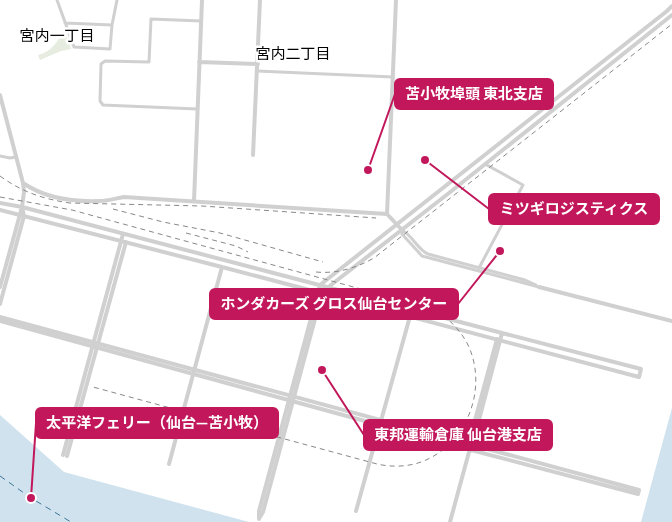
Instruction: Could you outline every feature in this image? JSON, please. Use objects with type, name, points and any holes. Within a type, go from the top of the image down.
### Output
[{"type":"street","points":[[57,0],[74,47],[110,49],[117,0]]},
{"type":"street","points":[[194,201],[202,0]]},
{"type":"street","points":[[253,155],[260,0]]},
{"type":"street","points":[[387,214],[396,0]]},
{"type":"street","points":[[320,286],[672,6]]},
{"type":"street","points":[[320,293],[672,15]]},
{"type":"street","points":[[197,109],[103,105],[100,101],[101,64],[105,61],[149,62],[151,19],[201,21]]},
{"type":"street","points":[[65,23],[112,25]]},
{"type":"street","points":[[199,62],[258,64]]},
{"type":"street","points":[[257,71],[393,77]]},
{"type":"street","points":[[0,95],[23,183],[22,215],[0,304]]},
{"type":"street","points":[[547,106],[552,110]]},
{"type":"street","points":[[0,156],[16,157]]},
{"type":"street","points":[[479,269],[523,185],[485,164]]},
{"type":"street","points":[[23,183],[41,193],[63,199],[100,201],[124,197],[387,214],[402,230],[407,232],[424,253],[525,280],[539,287],[672,321]]},
{"type":"street","points":[[0,203],[22,207],[641,369],[639,377],[0,210]]},
{"type":"street","points":[[0,287],[22,215]]},
{"type":"street","points":[[66,456],[126,234]]},
{"type":"street","points":[[169,464],[224,260]]},
{"type":"street","points":[[291,398],[263,512],[259,519],[259,511],[320,293],[320,286]]},
{"type":"street","points":[[356,511],[412,309]]},
{"type":"street","points":[[0,317],[193,372],[380,422],[469,448],[638,494],[639,490],[469,448]]},
{"type":"street","points":[[0,321],[96,345]]},
{"type":"street","points":[[450,522],[500,333]]},
{"type":"shaded area","points":[[64,29],[71,49],[40,60],[38,55],[51,49]]},
{"type":"water","points":[[672,408],[672,522],[641,522]]},
{"type":"water","points":[[0,415],[64,472],[249,522],[0,522]]},
{"type":"ferry route","points":[[0,476],[31,498],[71,522]]},
{"type":"railway","points":[[316,272],[346,270],[374,258],[672,24]]},
{"type":"railway","points":[[0,176],[33,194],[70,203],[202,206],[376,218]]},
{"type":"railway","points":[[0,197],[72,210],[425,307],[449,320],[463,336],[474,362],[476,380],[474,398],[469,415],[460,431],[449,444],[435,455],[418,463],[398,466],[377,464],[93,387]]},
{"type":"railway","points":[[113,209],[163,222],[220,233],[323,262]]},
{"type":"railway","points":[[186,233],[236,246],[248,252]]},
{"type":"place","name":"ミツギロジスティクス","points":[[425,160]]},
{"type":"place","name":"苫小牧埠頭 東北支店","points":[[368,170]]},
{"type":"place","name":"ホンダカーズ グロス仙台センター","points":[[500,251]]},
{"type":"place","name":"東邦運輸倉庫 仙台港支店","points":[[322,370]]},
{"type":"place","name":"太平洋フェリー（仙台―苫小牧）","points":[[31,498]]},
{"type":"district","name":"宮内一丁目","points":[[57,36]]},
{"type":"district","name":"宮内二丁目","points":[[293,54]]}]
